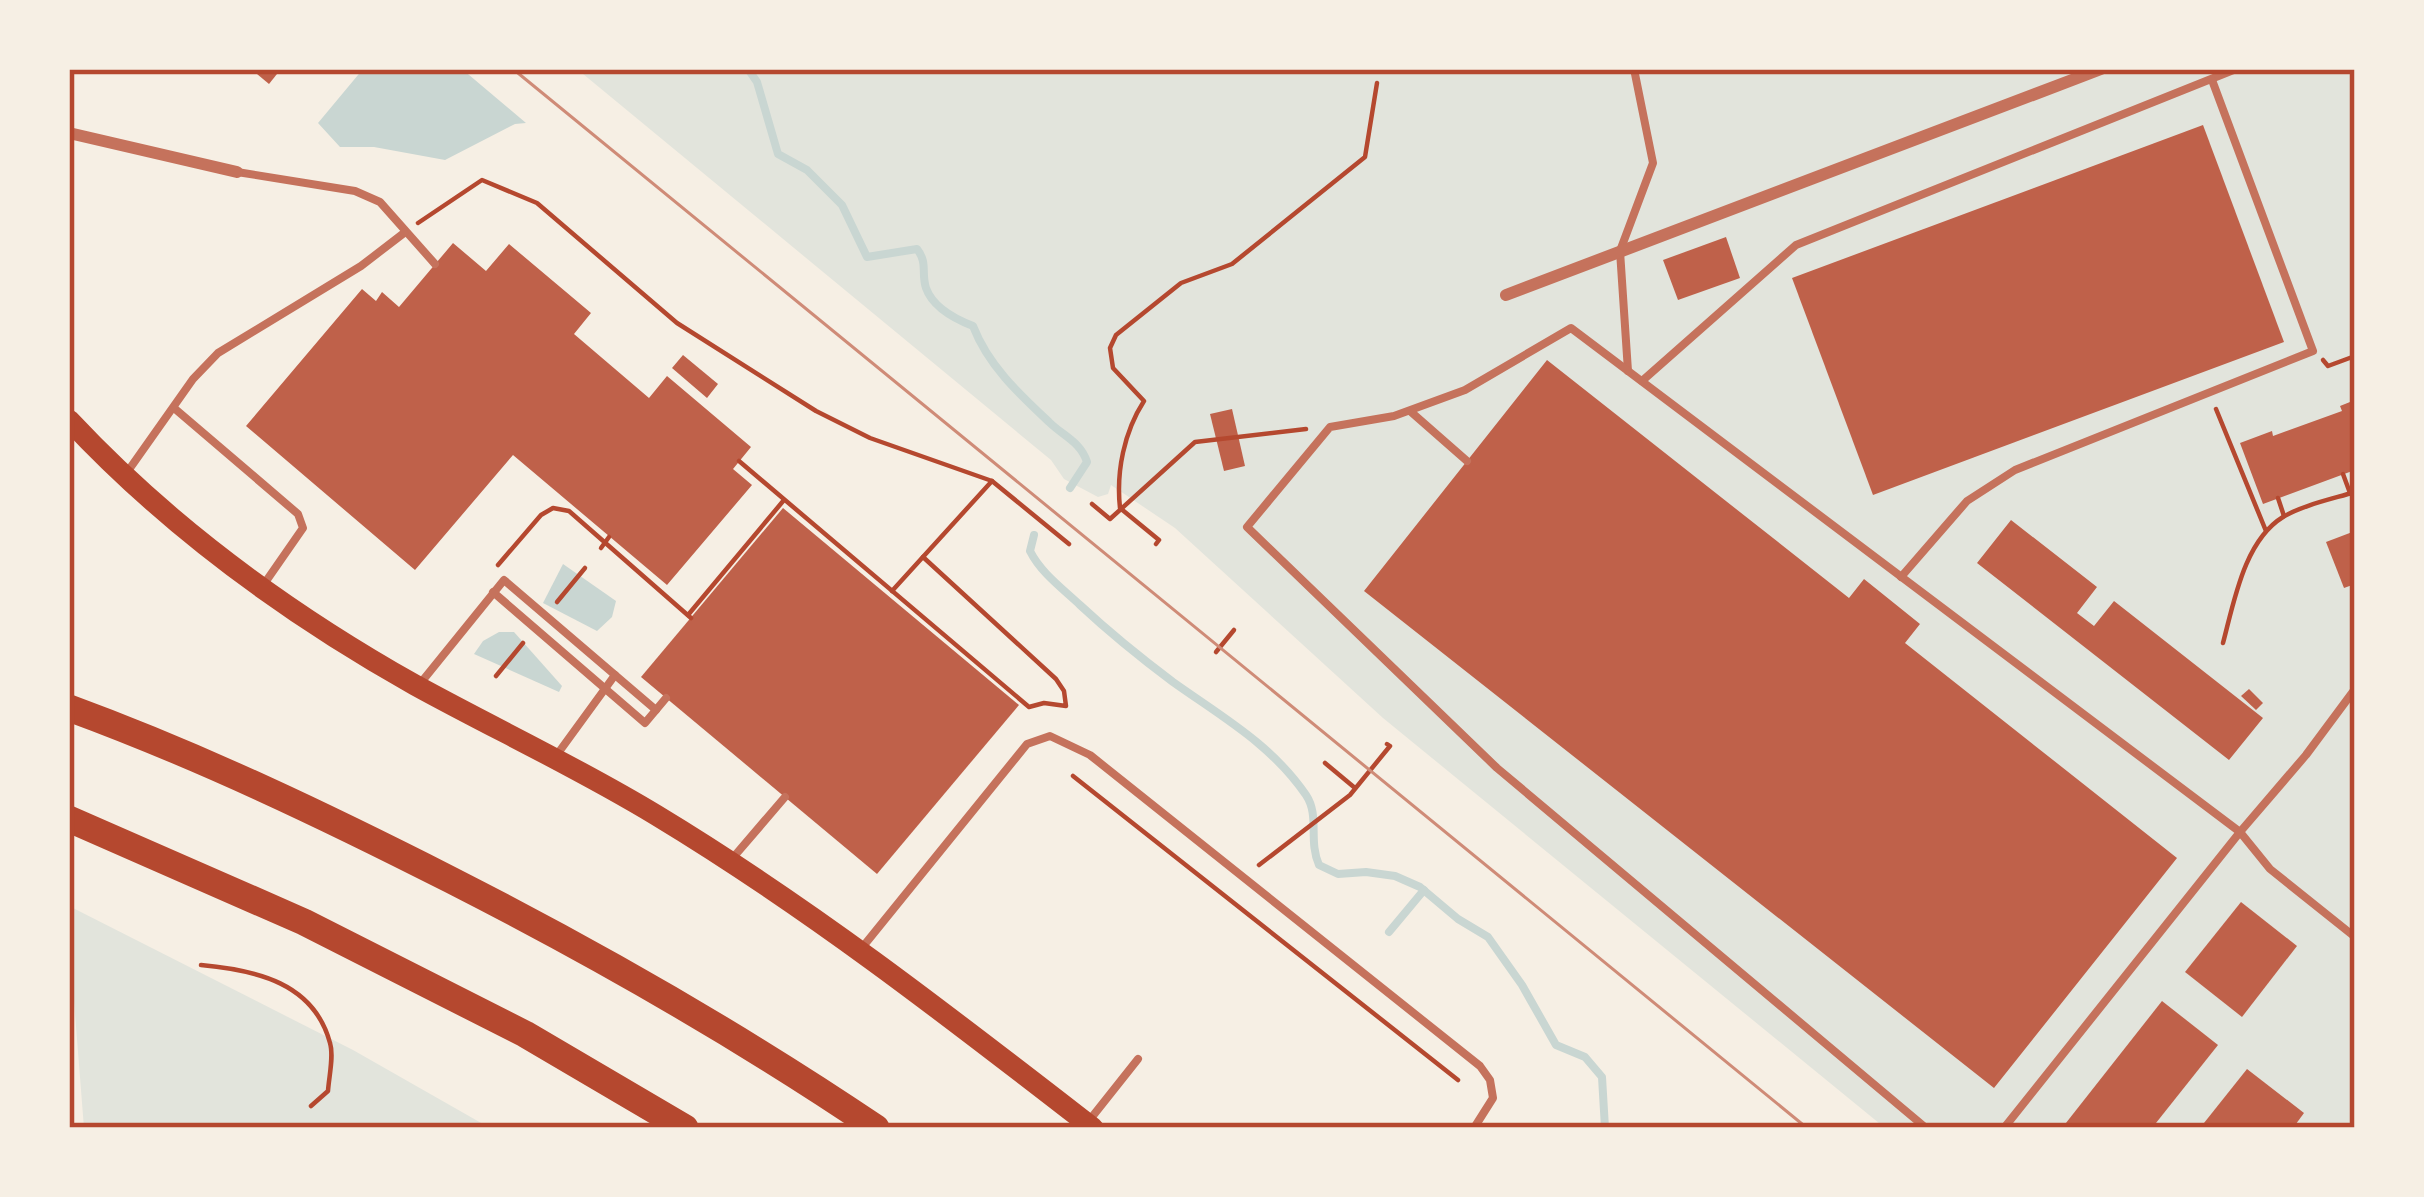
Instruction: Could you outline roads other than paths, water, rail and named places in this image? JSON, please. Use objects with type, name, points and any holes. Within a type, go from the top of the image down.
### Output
[{"type":"highway","points":[[69,708],[348,827],[556,934],[699,1015],[877,1128]]},
{"type":"highway","points":[[69,819],[304,922],[525,1034],[685,1128]]},
{"type":"main road","points":[[69,420],[124,477],[261,589],[418,686],[556,758],[730,861],[861,949],[1090,1126]]},
{"type":"street","points":[[1506,295],[2102,69]]},
{"type":"street","points":[[69,133],[237,172]]},
{"type":"lane","points":[[1628,371],[1620,251],[1654,163],[1634,69]]},
{"type":"lane","points":[[1642,381],[1796,245],[2236,69]]},
{"type":"lane","points":[[1901,577],[1967,501],[2014,470],[2313,351],[2212,80]]},
{"type":"lane","points":[[237,172],[355,191],[380,202],[436,264]]},
{"type":"lane","points":[[124,477],[193,379],[218,352],[361,266],[404,233]]},
{"type":"lane","points":[[1926,1128],[1497,768],[1247,527],[1330,427],[1409,410],[1465,390],[1571,328],[2240,832],[2270,868],[2355,938]]},
{"type":"lane","points":[[174,408],[302,522],[303,528],[261,589]]},
{"type":"lane","points":[[1409,410],[1467,461]]},
{"type":"lane","points":[[418,686],[504,580],[656,710]]},
{"type":"lane","points":[[493,592],[645,723],[666,698]]},
{"type":"lane","points":[[556,758],[615,675]]},
{"type":"lane","points":[[2004,1128],[2355,689]]},
{"type":"lane","points":[[861,949],[1027,744],[1050,736],[1090,755],[1480,1066],[1490,1080],[1492,1098],[1474,1128]]},
{"type":"lane","points":[[730,861],[785,797]]},
{"type":"lane","points":[[1090,1126],[1138,1059]]},
{"type":"waterway","points":[[748,69],[757,82],[778,154],[807,170],[842,205],[867,257],[917,249],[934,301],[973,326],[1005,378],[1080,449],[1087,462],[1070,488]]},
{"type":"waterway","points":[[1034,535],[1030,551],[1059,586],[1149,664],[1261,746],[1292,777],[1310,803],[1319,865],[1338,874],[1395,876],[1420,887],[1488,937],[1556,1045],[1585,1057],[1602,1077],[1605,1128]]},
{"type":"waterway","points":[[1389,932],[1424,890]]},
{"type":"tram line","points":[[513,69],[1807,1128]]}]
